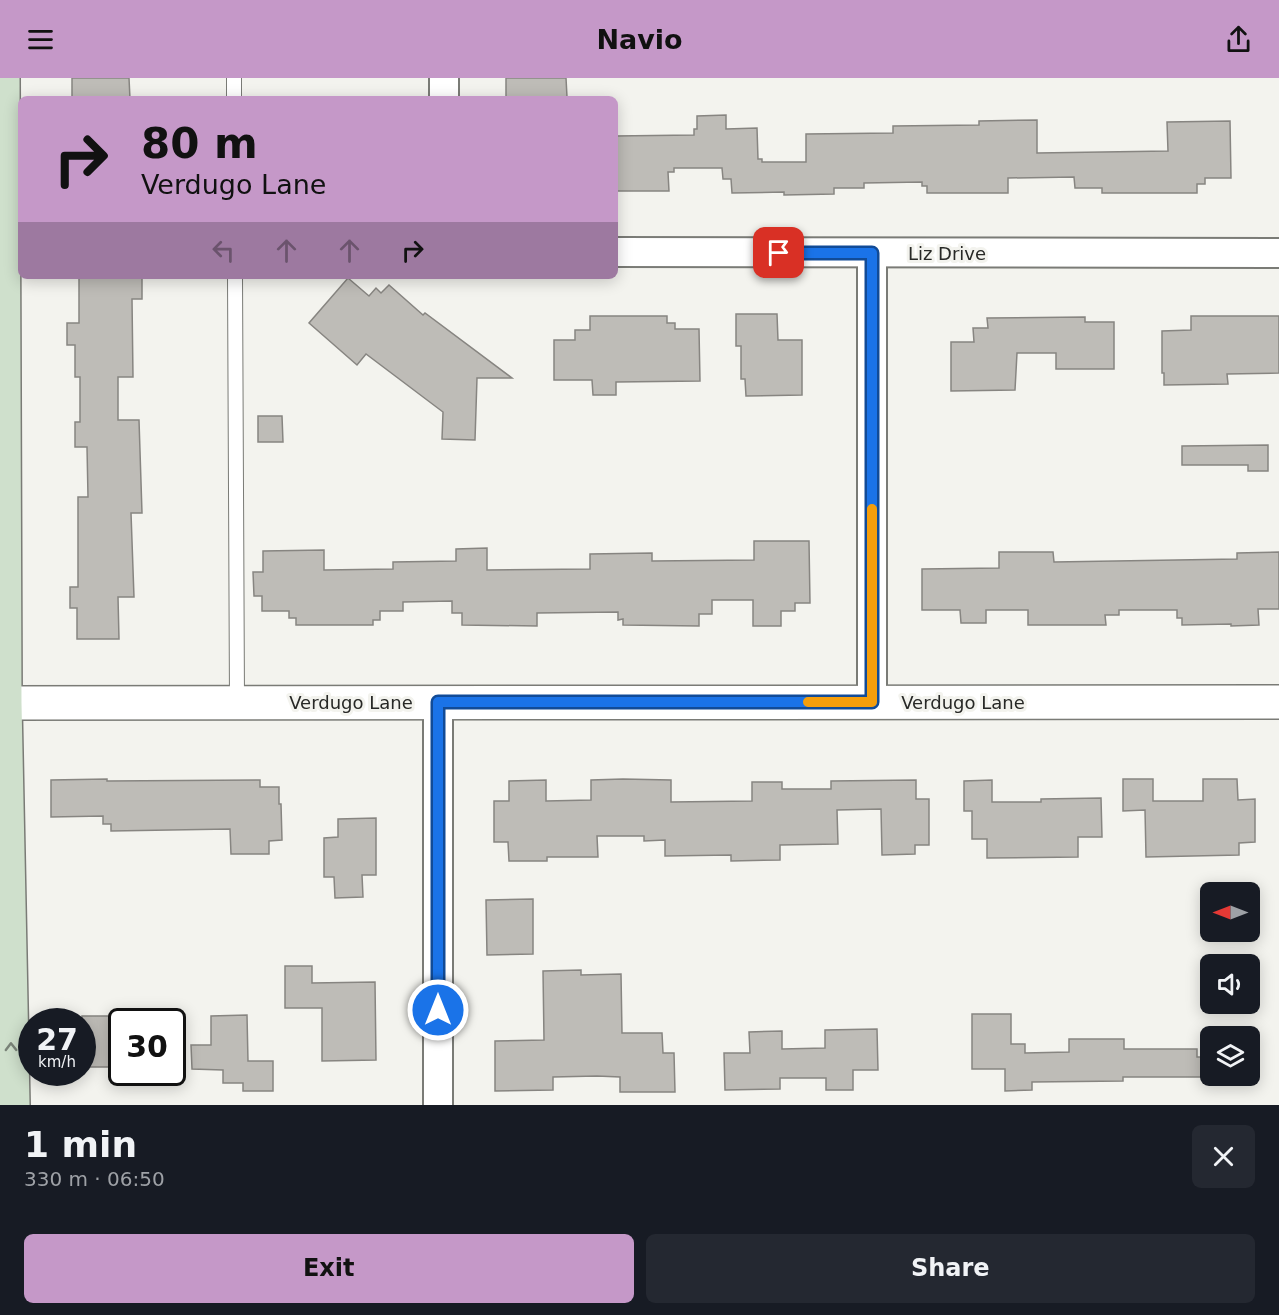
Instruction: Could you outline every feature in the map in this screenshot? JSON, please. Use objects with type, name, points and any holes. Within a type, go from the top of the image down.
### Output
[{"type":"main road","points":[[3,78],[3,703],[13,1105]]},
{"type":"street","points":[[444,78],[444,96]]},
{"type":"street","name":"Liz Drive","points":[[618,252],[1279,253]]},
{"type":"street","points":[[872,253],[872,702]]},
{"type":"street","name":"Verdugo Lane","points":[[3,703],[237,701],[1279,702]]},
{"type":"street","points":[[438,702],[438,1105]]},
{"type":"lane","points":[[234,78],[234,96]]},
{"type":"lane","points":[[235,279],[237,701]]},
{"type":"building","points":[[72,78],[129,78],[130,96],[72,96]]},
{"type":"building","points":[[506,78],[566,78],[567,96],[506,96]]},
{"type":"building","points":[[726,115],[726,129],[757,128],[758,159],[762,159],[762,162],[806,162],[806,134],[893,133],[893,126],[979,125],[979,121],[1037,120],[1037,153],[1168,151],[1167,122],[1230,121],[1231,178],[1205,178],[1205,184],[1197,184],[1197,193],[1102,193],[1102,188],[1075,188],[1074,177],[1008,178],[1008,193],[927,193],[927,186],[922,186],[922,182],[864,183],[864,188],[834,188],[834,194],[784,195],[784,192],[732,193],[731,179],[723,179],[722,168],[674,168],[674,172],[668,172],[669,191],[618,191],[618,136],[694,135],[694,129],[697,129],[697,116]]},
{"type":"building","points":[[79,279],[142,279],[142,299],[132,299],[133,377],[118,377],[118,420],[139,420],[142,513],[131,513],[134,597],[118,597],[119,639],[77,639],[77,608],[70,608],[70,587],[78,587],[78,497],[88,497],[87,447],[75,447],[75,422],[80,422],[80,377],[75,377],[75,345],[67,345],[67,323],[79,323]]},
{"type":"building","points":[[347,279],[369,296],[376,288],[381,293],[389,285],[423,315],[425,313],[512,378],[477,378],[475,440],[442,439],[443,412],[366,354],[357,365],[309,323]]},
{"type":"building","points":[[736,314],[777,314],[778,340],[802,340],[802,395],[746,396],[745,379],[741,379],[741,346],[736,346]]},
{"type":"building","points":[[590,316],[667,316],[667,323],[675,323],[675,329],[699,329],[700,381],[616,382],[616,395],[593,395],[592,380],[554,380],[554,340],[575,340],[575,330],[590,330]]},
{"type":"building","points":[[1191,316],[1279,316],[1279,373],[1227,374],[1228,384],[1164,385],[1162,331],[1191,330]]},
{"type":"building","points":[[1085,317],[1085,322],[1114,322],[1114,369],[1056,369],[1056,353],[1017,353],[1015,390],[951,391],[951,342],[974,342],[973,328],[988,328],[987,318]]},
{"type":"building","points":[[258,416],[282,416],[283,442],[258,442]]},
{"type":"building","points":[[1268,445],[1268,471],[1248,471],[1248,465],[1182,465],[1182,446]]},
{"type":"building","points":[[754,541],[809,541],[810,603],[795,603],[795,611],[781,611],[781,626],[753,626],[753,600],[712,600],[712,614],[699,614],[699,626],[623,625],[623,619],[618,620],[618,612],[537,613],[537,626],[462,625],[462,613],[452,613],[452,601],[403,602],[403,611],[380,611],[380,620],[373,620],[373,625],[296,625],[296,618],[289,618],[289,611],[262,611],[262,596],[254,596],[253,572],[263,572],[263,551],[324,550],[324,570],[393,569],[393,562],[456,561],[456,549],[487,548],[487,570],[590,569],[590,554],[652,553],[652,561],[754,560]]},
{"type":"building","points":[[999,552],[1053,552],[1054,562],[1237,559],[1237,553],[1279,552],[1279,609],[1258,609],[1259,625],[1231,626],[1231,624],[1182,625],[1182,618],[1177,618],[1177,610],[1119,610],[1119,615],[1105,615],[1106,625],[1028,625],[1028,610],[986,610],[986,623],[961,623],[960,610],[922,610],[922,569],[999,568]]},
{"type":"building","points":[[107,779],[107,781],[260,780],[260,787],[279,787],[282,840],[269,841],[269,854],[231,854],[230,829],[111,831],[111,824],[103,824],[103,816],[51,817],[51,780]]},
{"type":"building","points":[[1123,779],[1153,779],[1153,801],[1203,801],[1203,779],[1237,779],[1238,800],[1255,799],[1255,842],[1239,843],[1239,855],[1146,857],[1145,810],[1123,811]]},
{"type":"building","points":[[546,780],[546,801],[591,800],[591,780],[671,780],[671,802],[752,801],[752,782],[782,782],[782,789],[831,789],[831,781],[916,780],[916,799],[929,799],[929,845],[915,845],[915,854],[882,855],[881,809],[837,810],[838,844],[780,845],[780,860],[731,861],[731,855],[665,856],[665,840],[644,841],[644,836],[597,836],[598,857],[547,857],[547,861],[509,861],[508,842],[494,842],[494,801],[509,801],[509,781]]},
{"type":"building","points":[[992,780],[992,802],[1101,798],[1102,837],[1078,837],[1078,857],[987,858],[987,839],[972,839],[972,811],[964,811],[964,781]]},
{"type":"building","points":[[376,818],[376,875],[362,875],[363,897],[335,898],[334,877],[324,877],[324,838],[338,837],[338,819]]},
{"type":"building","points":[[533,899],[533,954],[487,955],[486,900]]},
{"type":"building","points":[[285,966],[312,966],[312,983],[375,982],[376,1060],[322,1061],[322,1008],[285,1008]]},
{"type":"building","points":[[581,970],[581,975],[621,974],[622,1033],[662,1033],[663,1053],[674,1053],[675,1092],[620,1092],[620,1077],[597,1076],[553,1077],[553,1090],[495,1091],[495,1041],[544,1040],[543,971]]},
{"type":"building","points":[[972,1014],[1011,1014],[1011,1044],[1025,1044],[1025,1053],[1069,1052],[1069,1039],[1124,1039],[1124,1049],[1197,1049],[1197,1057],[1200,1057],[1200,1077],[1123,1077],[1123,1081],[1032,1082],[1032,1090],[1005,1091],[1005,1069],[972,1069]]},
{"type":"building","points":[[247,1015],[248,1061],[273,1061],[273,1091],[243,1091],[243,1083],[223,1083],[223,1070],[192,1069],[191,1045],[211,1045],[211,1016]]},
{"type":"building","points":[[96,1016],[108,1016],[108,1067],[96,1067]]},
{"type":"building","points":[[877,1029],[878,1070],[853,1070],[853,1090],[826,1090],[826,1078],[780,1078],[780,1089],[725,1090],[724,1053],[750,1053],[749,1032],[782,1031],[782,1049],[825,1048],[825,1030]]},
{"type":"slow traffic","points":[[808,702],[872,702],[872,509]]},
{"type":"route","points":[[438,1010],[438,702],[872,702],[872,253],[779,253]]}]
